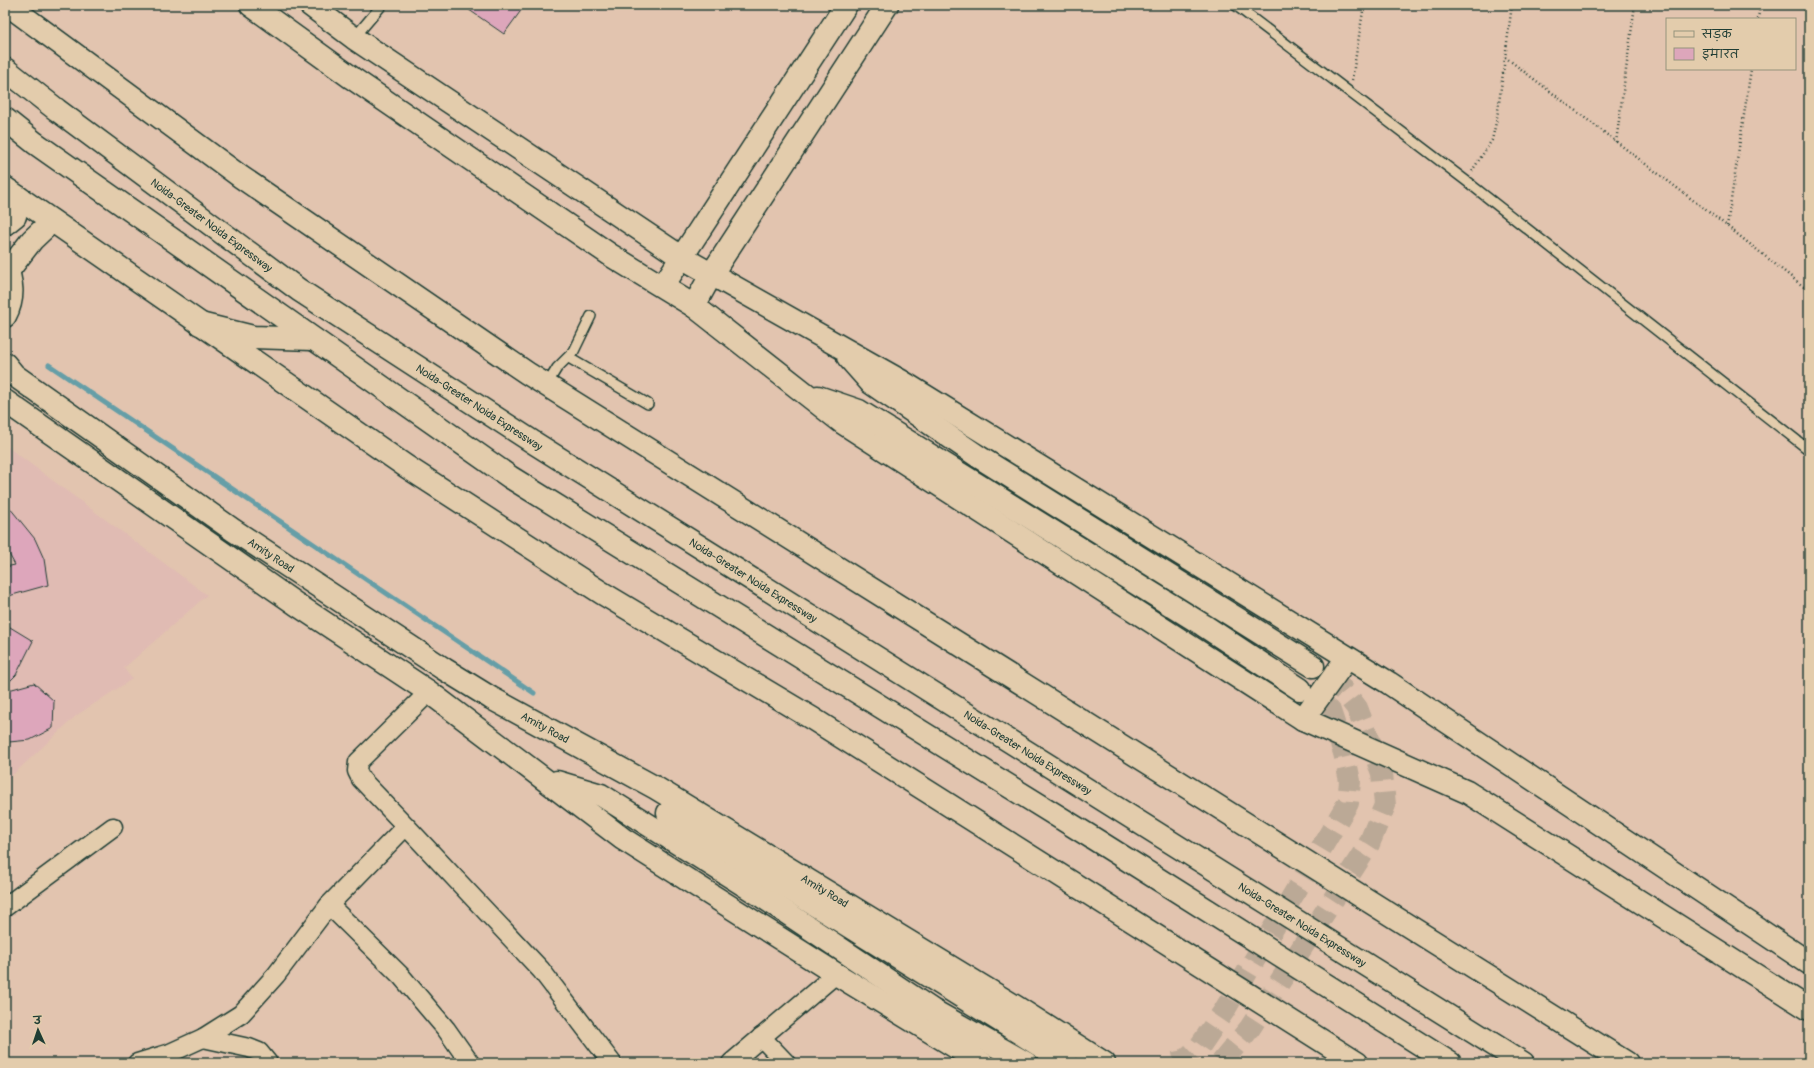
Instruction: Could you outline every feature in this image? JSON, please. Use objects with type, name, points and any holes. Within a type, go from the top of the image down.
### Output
[{"type":"main road","points":[[8,5],[241,177],[546,386],[1627,1063]]},
{"type":"main road","points":[[251,5],[352,78],[612,256],[694,306],[843,423],[1302,719],[1467,792],[1809,1009]]},
{"type":"main road","points":[[310,5],[354,38],[681,258],[901,381],[1389,683],[1809,963]]},
{"type":"main road","points":[[663,286],[846,5]]},
{"type":"main road","points":[[694,306],[711,275],[887,5]]},
{"type":"main road","name":"Noida-Greater Noida Expressway","points":[[5,69],[57,110],[299,290],[536,444],[1523,1063]]},
{"type":"main road","points":[[5,119],[41,147],[510,477],[1089,836],[1450,1063]]},
{"type":"main road","points":[[12,193],[407,467],[602,593],[813,719],[1357,1063]]},
{"type":"main road","points":[[5,224],[15,216],[12,193]]},
{"type":"main road","points":[[5,316],[10,306],[12,281],[6,266],[52,221]]},
{"type":"main road","points":[[200,324],[253,337],[312,338]]},
{"type":"main road","points":[[838,346],[871,384],[979,456],[1313,666]]},
{"type":"main road","name":"Amity Road","points":[[5,364],[14,375],[233,530],[444,669],[491,698],[656,788],[1016,1007],[1104,1063]]},
{"type":"main road","points":[[806,394],[860,411],[1203,625],[1300,688]]},
{"type":"main road","points":[[5,401],[296,604],[429,692],[623,838],[836,974],[982,1063]]},
{"type":"main road","points":[[1302,719],[1347,658]]},
{"type":"main road","points":[[582,747],[618,781],[1066,1062]]},
{"type":"main road","points":[[543,778],[601,795],[763,897],[932,1010],[1026,1063]]},
{"type":"street","points":[[429,692],[358,762],[357,771],[361,779],[541,970],[612,1063]]},
{"type":"street","points":[[141,1062],[170,1053],[203,1038],[241,1014],[276,975],[329,905],[406,826]]},
{"type":"street","points":[[5,907],[113,827]]},
{"type":"street","points":[[329,905],[401,976],[446,1029],[470,1063]]},
{"type":"street","points":[[731,1063],[836,974]]},
{"type":"street","points":[[761,1037],[786,1063]]},
{"type":"street","points":[[203,1038],[249,1048],[259,1052],[268,1063]]},
{"type":"lane","points":[[354,38],[382,5]]},
{"type":"lane","points":[[1235,5],[1466,180],[1809,450]]},
{"type":"lane","points":[[546,386],[557,368],[569,358],[574,351],[590,316]]},
{"type":"lane","points":[[569,358],[648,404]]},
{"type":"path","points":[[1351,92],[1364,5]]},
{"type":"path","points":[[1466,180],[1492,140],[1497,118],[1512,5]]},
{"type":"path","points":[[1616,142],[1635,5]]},
{"type":"path","points":[[1758,18],[1760,5]]},
{"type":"path","points":[[1505,57],[1727,226],[1809,291]]},
{"type":"path","points":[[1727,226],[1750,70]]},
{"type":"shaded area","points":[[5,445],[207,595],[124,668],[132,679],[77,715],[5,782]]},
{"type":"building","points":[[462,5],[525,5],[504,34]]},
{"type":"building","points":[[5,502],[35,539],[44,559],[48,585],[5,597],[5,567],[15,565],[5,547]]},
{"type":"building","points":[[5,624],[33,641],[16,675],[5,686]]},
{"type":"building","points":[[34,683],[54,701],[53,728],[30,740],[9,742],[5,737],[5,691]]},
{"type":"waterway","points":[[49,365],[534,693]]},
{"type":"tunnel","points":[[1221,1063],[1250,1028],[1369,844],[1385,805],[1382,773],[1357,708],[1343,690],[1315,668]]},
{"type":"tunnel","points":[[1174,1063],[1184,1061],[1200,1046],[1224,1011],[1348,803],[1350,781],[1344,753],[1330,711],[1302,689]]}]
